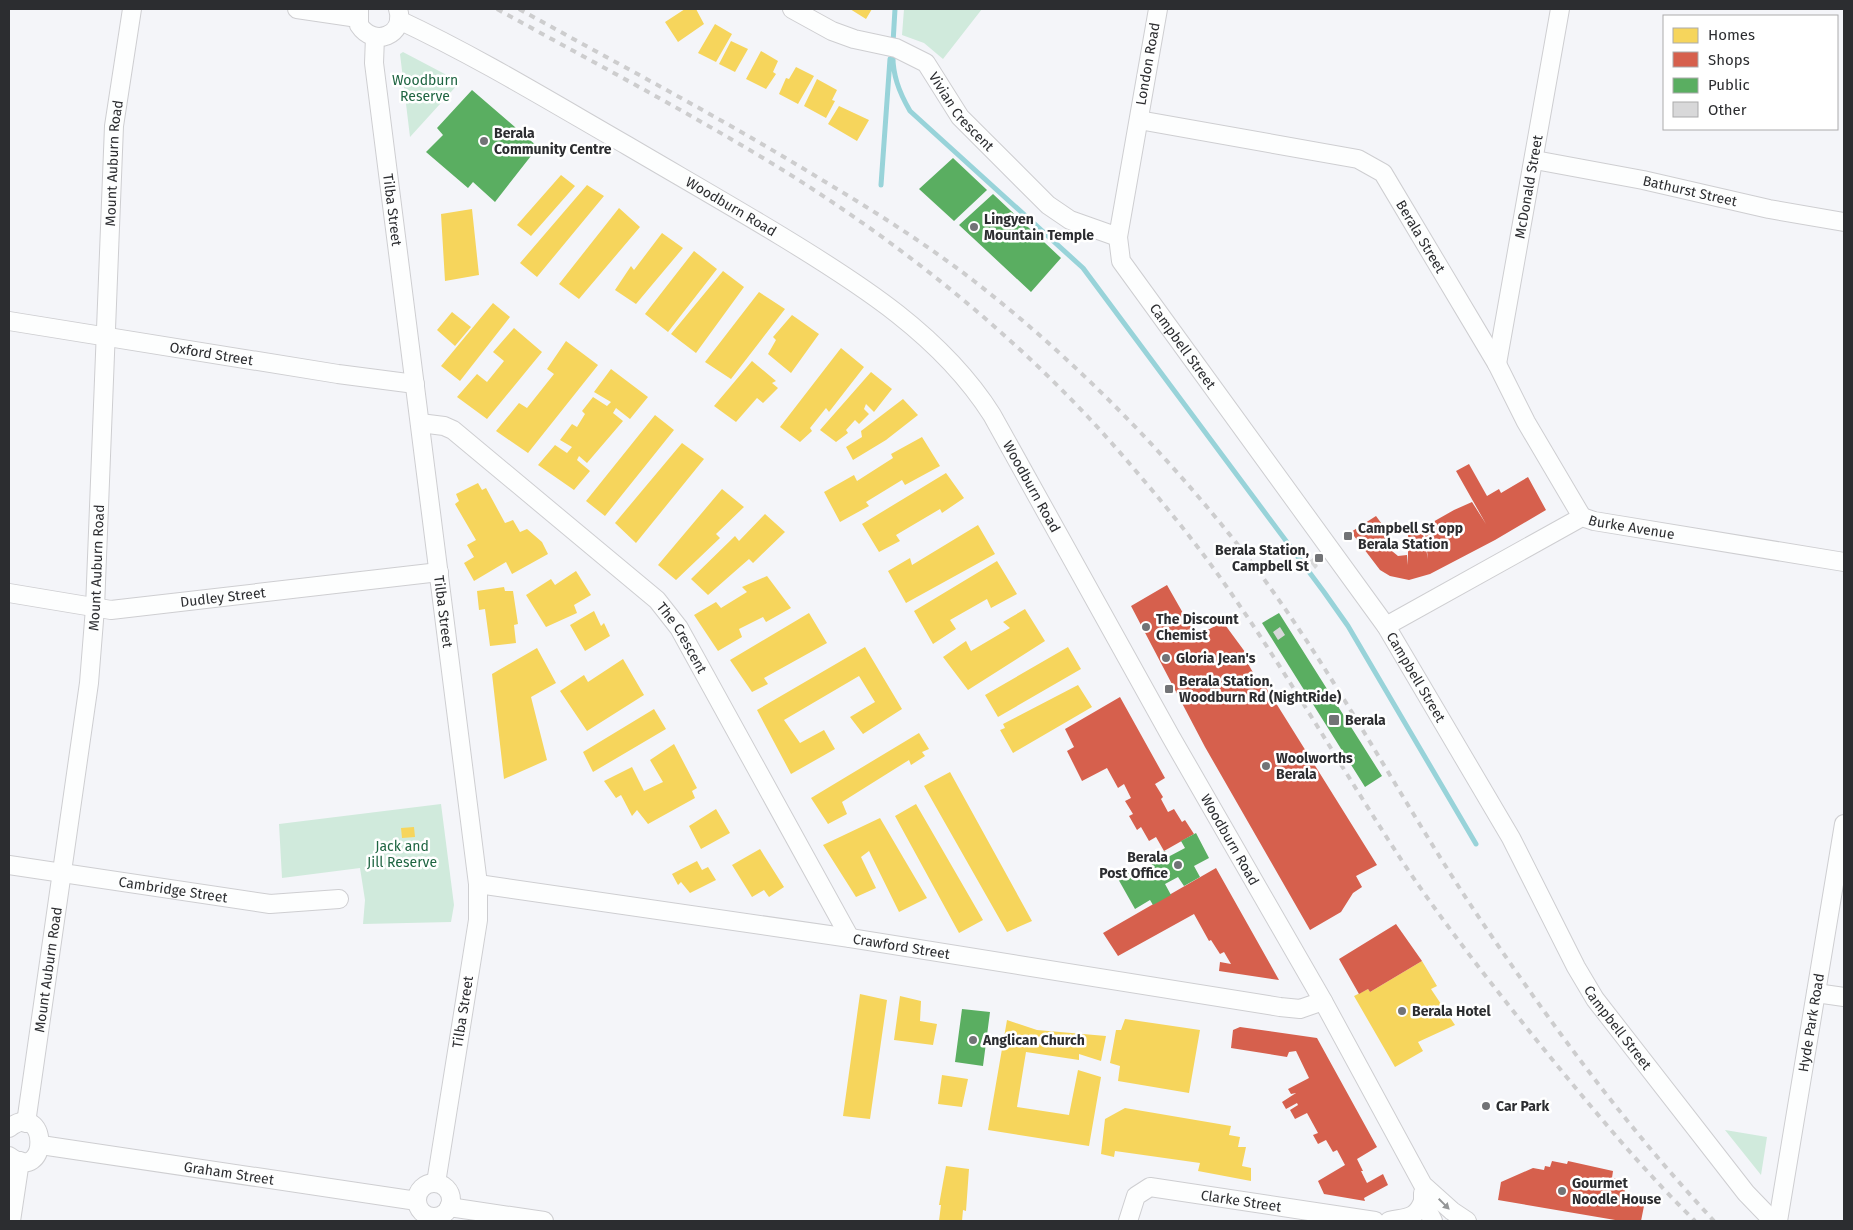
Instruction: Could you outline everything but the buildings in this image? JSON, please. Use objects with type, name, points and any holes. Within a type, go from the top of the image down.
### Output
[{"type":"street","name":"Mount Auburn Road","points":[[17,1125],[62,873],[88,683],[95,608],[114,126],[132,9]]},
{"type":"street","points":[[297,9],[359,14],[363,31],[375,37],[388,36],[393,32],[399,14]]},
{"type":"street","name":"Vivian Crescent","points":[[792,9],[832,31],[854,39],[890,47],[926,63],[960,117],[1048,205],[1070,220],[1118,238]]},
{"type":"street","name":"London Road","points":[[1138,120],[1158,9]]},
{"type":"street","name":"McDonald Street","points":[[1497,364],[1535,160],[1560,9]]},
{"type":"street","name":"Woodburn Road","points":[[399,14],[714,196],[825,263],[875,297],[926,338],[963,374],[992,415],[1171,737],[1323,1001],[1423,1193],[1433,1221]]},
{"type":"street","name":"Tilba Street","points":[[375,37],[375,72],[478,884],[478,920],[436,1183]]},
{"type":"street","name":"Campbell Street","points":[[1138,120],[1118,238],[1119,253],[1125,268],[1386,626],[1511,838],[1584,983],[1746,1194],[1773,1221]]},
{"type":"street","name":"Berala Street","points":[[1138,120],[1358,159],[1383,173],[1497,364],[1526,422],[1582,517]]},
{"type":"street","name":"Bathurst Street","points":[[1535,160],[1643,180],[1769,209],[1844,222]]},
{"type":"street","name":"Oxford Street","points":[[9,322],[338,374],[415,384]]},
{"type":"street","name":"The Crescent","points":[[420,423],[444,426],[453,430],[658,600],[679,628],[850,938]]},
{"type":"street","name":"Burke Avenue","points":[[1386,626],[1582,517],[1594,521],[1844,562]]},
{"type":"street","name":"Dudley Street","points":[[9,593],[111,610],[439,572]]},
{"type":"street","name":"Hyde Park Road","points":[[1778,1221],[1844,824]]},
{"type":"street","name":"Cambridge Street","points":[[9,865],[270,904],[339,899]]},
{"type":"street","name":"Crawford Street","points":[[478,884],[850,938],[1280,1007],[1300,1009],[1323,1001]]},
{"type":"street","points":[[1816,993],[1844,997]]},
{"type":"street","points":[[11,1221],[14,1159],[35,1156],[41,1145],[38,1133],[17,1125]]},
{"type":"street","name":"Graham Street","points":[[41,1145],[417,1201]]},
{"type":"street","points":[[436,1183],[442,1185],[450,1195],[449,1207],[440,1216],[428,1216],[419,1208],[417,1201],[417,1196],[424,1186],[436,1183]]},
{"type":"street","name":"Clarke Street","points":[[1128,1221],[1136,1196],[1150,1187],[1375,1221]]},
{"type":"street","points":[[1389,1221],[1406,1219],[1415,1215],[1423,1193]]},
{"type":"street","name":"Woodburn Road","points":[[1423,1193],[1467,1221]]},
{"type":"street","points":[[449,1207],[544,1221]]},
{"type":"green space","points":[[904,9],[982,9],[943,59],[924,43],[902,35]]},
{"type":"green space","name":"Woodburn Reserve","points":[[403,52],[460,82],[410,137],[400,54]]},
{"type":"green space","name":"Jack and Jill Reserve","points":[[441,804],[454,905],[451,922],[363,924],[365,900],[360,868],[282,878],[279,824]]},
{"type":"green space","points":[[1725,1130],[1767,1137],[1761,1175]]},
{"type":"waterway","points":[[893,43],[895,9]]},
{"type":"waterway","points":[[893,52],[897,83],[910,111],[1083,268],[1324,592],[1348,626],[1476,844]]},
{"type":"waterway","points":[[881,185],[890,59]]},
{"type":"railway","points":[[497,9],[708,126],[825,197],[872,229],[961,298],[1046,374],[1123,456],[1179,523],[1218,575],[1254,626],[1404,864],[1475,962],[1603,1121],[1657,1182],[1695,1221]]},
{"type":"railway","points":[[519,9],[785,157],[919,241],[974,281],[1050,344],[1086,377],[1154,447],[1249,559],[1279,600],[1336,686],[1442,861],[1527,987],[1616,1107],[1680,1184],[1714,1221]]},
{"type":"place","name":"Berala Community Centre","points":[[484,141]]},
{"type":"place","name":"Lingyen Mountain Temple","points":[[974,227]]},
{"type":"place","name":"Campbell St opp Berala Station","points":[[1348,536]]},
{"type":"place","name":"Berala Station, Campbell St","points":[[1319,558]]},
{"type":"place","name":"The Discount Chemist","points":[[1146,627]]},
{"type":"place","name":"Gloria Jean's","points":[[1166,658]]},
{"type":"place","name":"Berala Station, Woodburn Rd (NightRide)","points":[[1169,689]]},
{"type":"place","name":"Berala","points":[[1334,720]]},
{"type":"place","name":"Woolworths Berala","points":[[1266,766]]},
{"type":"place","name":"Berala Post Office","points":[[1178,865]]},
{"type":"place","name":"Berala Hotel","points":[[1402,1011]]},
{"type":"place","name":"Anglican Church","points":[[973,1040]]},
{"type":"place","name":"Car Park","points":[[1486,1106]]},
{"type":"place","name":"Gourmet Noodle House","points":[[1562,1191]]}]
